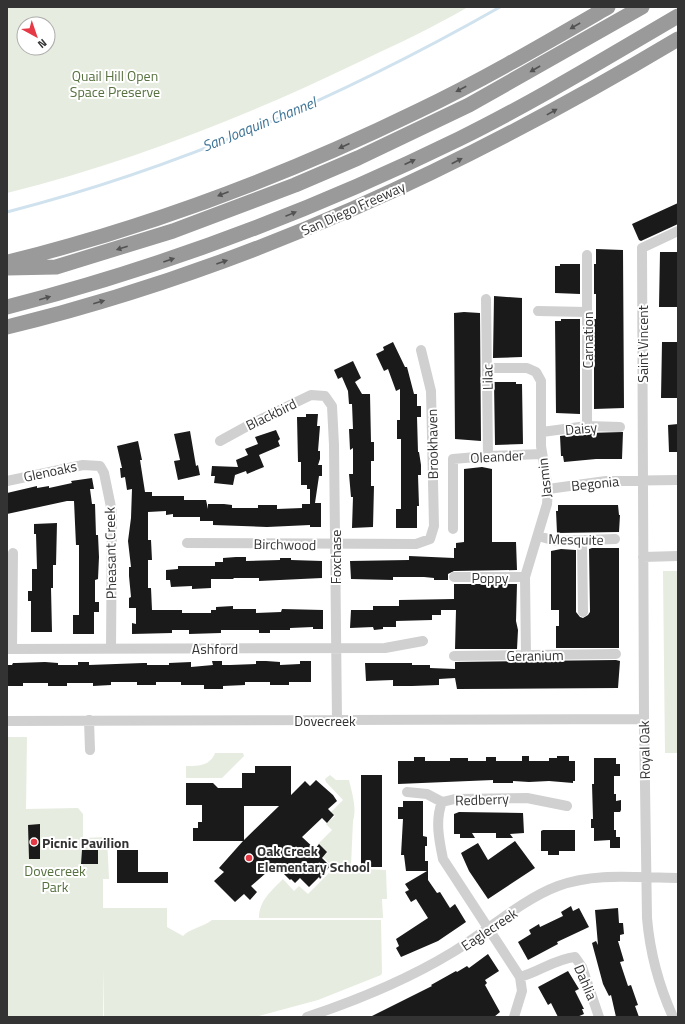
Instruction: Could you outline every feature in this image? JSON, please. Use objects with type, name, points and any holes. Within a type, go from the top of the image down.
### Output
[{"type":"highway","points":[[7,263],[150,220],[221,195],[327,153],[458,91],[608,7]]},
{"type":"highway","points":[[7,268],[56,267],[69,264],[174,231],[295,185],[364,155],[469,105],[642,7]]},
{"type":"highway","points":[[7,308],[136,272],[219,243],[351,190],[461,138],[545,94],[678,16]]},
{"type":"highway","name":"San Diego Freeway","points":[[7,327],[138,290],[236,257],[308,229],[444,167],[518,131],[675,42]]},
{"type":"street","name":"Saint Vincent","points":[[643,480],[642,248],[678,231]]},
{"type":"street","name":"Carnation","points":[[587,255],[587,426]]},
{"type":"street","name":"Lilac","points":[[486,299],[488,456]]},
{"type":"street","points":[[538,311],[587,312]]},
{"type":"street","name":"Brookhaven","points":[[421,350],[431,391],[434,526],[430,539]]},
{"type":"street","name":"Jasmin","points":[[487,368],[527,368],[536,372],[541,381],[542,454],[548,489],[545,516],[525,577],[526,656]]},
{"type":"street","name":"Blackbird","points":[[220,441],[251,424],[311,396],[324,396]]},
{"type":"street","name":"Foxchase","points":[[324,396],[332,406],[337,720]]},
{"type":"street","name":"Daisy","points":[[542,432],[587,426],[620,427]]},
{"type":"street","name":"Oleander","points":[[453,529],[453,459],[542,454]]},
{"type":"street","name":"Glenoaks","points":[[7,480],[83,464],[93,465]]},
{"type":"street","name":"Pheasant Creek","points":[[93,465],[100,466],[104,473],[112,512],[111,649]]},
{"type":"street","name":"Royal Oak","points":[[643,480],[646,878],[650,945],[661,987],[673,1017]]},
{"type":"street","name":"Begonia","points":[[548,489],[606,481],[678,480]]},
{"type":"street","name":"Mesquite","points":[[538,536],[556,541],[615,539]]},
{"type":"street","name":"Birchwood","points":[[187,543],[416,544],[430,539]]},
{"type":"street","points":[[582,541],[583,612]]},
{"type":"street","points":[[9,649],[13,553]]},
{"type":"street","points":[[643,557],[678,556]]},
{"type":"street","name":"Poppy","points":[[454,577],[525,577]]},
{"type":"street","name":"Ashford","points":[[9,649],[385,648],[423,641]]},
{"type":"street","name":"Geranium","points":[[454,656],[616,654]]},
{"type":"street","name":"Dovecreek","points":[[7,721],[644,719]]},
{"type":"street","points":[[90,720],[90,750]]},
{"type":"street","points":[[407,792],[427,794],[442,802]]},
{"type":"street","name":"Redberry","points":[[520,977],[443,859],[439,841],[438,812],[442,802],[455,799],[527,798],[567,806]]},
{"type":"street","name":"Eaglecreek","points":[[307,1017],[357,1000],[404,979],[454,952],[531,899],[559,885],[596,878],[678,878]]},
{"type":"street","name":"Dahlia","points":[[520,977],[533,974],[562,958],[575,957],[582,967],[599,1017]]},
{"type":"street","points":[[514,1017],[520,1004],[522,991],[520,977]]},
{"type":"green space","name":"Quail Hill Open Space Preserve","points":[[7,7],[468,7],[427,29],[315,83],[229,120],[141,153],[52,181],[7,193]]},
{"type":"green space","points":[[663,571],[678,571],[678,753],[665,753]]},
{"type":"green space","name":"Dovecreek Park","points":[[7,737],[27,737],[26,809],[78,808],[83,814],[83,838],[107,837],[109,879],[103,879],[103,908],[167,908],[167,927],[183,936],[212,920],[381,920],[381,975],[318,1000],[255,1017],[104,1017],[103,968],[103,1017],[7,1017]]},
{"type":"green space","points":[[215,753],[243,753],[244,756],[222,778],[186,778],[186,766],[207,763]]},
{"type":"green space","points":[[330,775],[336,780],[349,780],[354,800],[351,865],[361,869],[386,870],[387,899],[382,899],[383,918],[259,918],[263,901],[283,879],[294,891],[299,886],[308,894],[334,868],[323,857],[327,853],[318,844],[332,830],[326,824],[335,816],[331,812],[343,800],[326,782],[325,779]]},
{"type":"building","points":[[678,203],[678,224],[641,241],[639,240],[632,224]]},
{"type":"building","points":[[596,249],[623,250],[624,408],[594,409],[594,319],[596,319],[596,294],[594,294],[594,264],[596,264]]},
{"type":"building","points":[[660,252],[678,252],[678,307],[659,307]]},
{"type":"building","points":[[560,264],[580,264],[580,294],[555,293],[555,266],[560,266]]},
{"type":"building","points":[[494,296],[522,298],[522,357],[493,358]]},
{"type":"building","points":[[454,313],[480,313],[481,441],[455,439]]},
{"type":"building","points":[[561,319],[580,319],[580,414],[556,413],[555,321],[561,321]]},
{"type":"building","points":[[393,342],[405,367],[407,367],[414,394],[417,394],[417,406],[421,406],[421,417],[417,417],[418,452],[421,465],[421,475],[418,475],[419,506],[417,506],[417,528],[396,528],[396,509],[401,509],[401,439],[397,439],[397,420],[400,420],[400,389],[396,391],[388,369],[384,371],[376,354],[384,350],[383,347]]},
{"type":"building","points":[[662,342],[678,342],[678,398],[661,398]]},
{"type":"building","points":[[353,361],[361,378],[355,382],[362,394],[370,394],[371,442],[374,442],[374,461],[371,461],[371,486],[374,486],[373,527],[352,528],[353,497],[351,497],[349,474],[353,474],[353,448],[350,450],[349,429],[353,429],[352,404],[349,404],[348,391],[342,377],[338,379],[334,370]]},
{"type":"building","points":[[494,382],[516,382],[516,384],[522,384],[523,444],[495,445]]},
{"type":"building","points":[[306,414],[318,414],[317,426],[320,426],[318,451],[320,451],[320,459],[318,465],[322,465],[322,476],[319,476],[315,503],[321,503],[321,527],[310,527],[310,525],[267,527],[213,525],[213,521],[200,521],[200,517],[173,517],[173,514],[166,515],[166,511],[148,512],[148,540],[151,540],[152,560],[148,560],[148,588],[151,588],[152,610],[182,610],[182,613],[211,613],[211,610],[216,610],[216,607],[233,606],[233,609],[256,609],[256,613],[281,612],[282,609],[323,610],[323,629],[313,629],[313,627],[290,628],[290,630],[270,630],[270,633],[259,633],[259,630],[221,630],[221,633],[189,634],[189,630],[172,630],[172,633],[132,634],[132,623],[136,624],[136,608],[129,608],[129,598],[131,597],[129,567],[131,567],[128,541],[131,518],[132,489],[127,490],[125,477],[121,478],[120,468],[122,468],[117,446],[138,441],[142,460],[140,460],[145,492],[152,492],[152,496],[184,496],[184,500],[206,500],[208,509],[208,504],[232,505],[232,508],[258,508],[258,505],[277,505],[277,509],[302,508],[302,504],[310,504],[310,489],[307,489],[307,485],[301,485],[301,462],[298,462],[297,417],[306,417]]},
{"type":"building","points":[[678,424],[678,452],[669,452],[668,425]]},
{"type":"building","points":[[276,430],[280,439],[278,441],[280,446],[259,455],[264,467],[247,474],[246,471],[235,475],[233,485],[214,483],[215,476],[211,476],[212,466],[238,467],[236,460],[248,455],[245,449],[258,444],[255,437]]},
{"type":"building","points":[[190,431],[196,466],[198,465],[200,475],[178,480],[174,461],[180,460],[174,434]]},
{"type":"building","points":[[623,432],[622,459],[596,459],[564,462],[563,456],[561,456],[560,436],[587,433]]},
{"type":"building","points":[[482,467],[492,469],[492,542],[516,542],[517,570],[454,571],[448,574],[448,580],[434,580],[434,578],[424,577],[393,577],[393,580],[351,579],[350,561],[409,560],[409,556],[454,558],[454,548],[456,548],[456,543],[464,542],[464,469]]},
{"type":"building","points":[[92,478],[94,489],[90,489],[92,504],[95,504],[96,535],[98,535],[99,557],[98,579],[95,580],[95,602],[99,602],[99,612],[94,612],[94,634],[73,634],[73,615],[79,615],[79,545],[76,545],[74,501],[67,501],[7,514],[7,493],[37,486],[37,488],[49,486],[49,488],[72,483],[71,481]]},
{"type":"building","points":[[558,505],[618,505],[620,515],[619,532],[557,533],[556,511],[558,511]]},
{"type":"building","points":[[57,523],[56,565],[53,565],[53,588],[51,588],[52,632],[31,632],[31,601],[28,601],[28,591],[32,591],[32,569],[37,569],[36,534],[34,534],[34,524]]},
{"type":"building","points":[[619,548],[619,648],[556,648],[556,626],[559,626],[559,610],[551,610],[551,551],[561,549],[576,550],[576,612],[583,618],[590,612],[589,549]]},
{"type":"building","points":[[246,557],[246,561],[280,560],[280,558],[291,558],[291,560],[322,561],[322,578],[259,581],[259,578],[211,579],[211,588],[192,589],[192,586],[171,587],[170,580],[166,580],[166,570],[178,569],[178,566],[215,566],[215,562],[223,562],[223,558]]},
{"type":"building","points":[[454,584],[517,584],[517,649],[455,649],[456,610],[441,610],[441,615],[432,615],[432,620],[396,621],[396,627],[383,627],[383,629],[374,630],[373,627],[350,628],[351,610],[373,610],[373,606],[399,606],[399,600],[454,599]]},
{"type":"building","points":[[212,661],[222,661],[222,665],[256,664],[256,661],[266,661],[280,662],[280,665],[300,664],[300,661],[311,661],[311,682],[289,682],[289,685],[270,685],[270,682],[245,682],[245,685],[223,686],[223,689],[204,689],[204,685],[181,685],[181,682],[156,682],[156,685],[137,685],[137,682],[111,682],[111,685],[93,686],[93,683],[67,683],[67,686],[48,686],[48,683],[23,683],[23,686],[7,686],[7,665],[12,665],[13,663],[45,662],[58,663],[58,665],[78,665],[78,662],[89,662],[89,665],[147,663],[147,665],[169,665],[169,663],[191,662],[191,667],[213,665]]},
{"type":"building","points":[[620,661],[618,688],[457,689],[455,678],[439,679],[439,685],[393,686],[393,680],[366,681],[365,663],[412,663],[412,665],[430,665],[430,668],[455,669],[455,662]]},
{"type":"building","points":[[522,756],[529,756],[529,761],[549,761],[549,758],[557,758],[557,756],[569,756],[569,761],[575,761],[575,781],[573,781],[573,783],[513,781],[513,783],[493,783],[493,780],[398,784],[398,761],[414,761],[414,757],[425,757],[425,761],[450,761],[450,758],[468,758],[468,761],[486,761],[486,757],[496,757],[496,761],[522,761]]},
{"type":"building","points":[[594,758],[616,758],[616,764],[620,764],[620,776],[614,776],[614,794],[616,794],[616,801],[621,800],[621,810],[620,812],[614,812],[614,830],[616,830],[616,837],[620,837],[620,848],[610,848],[610,840],[594,841],[594,828],[591,828],[591,819],[593,819],[592,784],[594,784]]},
{"type":"building","points":[[255,766],[291,766],[291,795],[305,781],[310,786],[316,780],[333,795],[337,801],[328,809],[334,815],[327,823],[322,818],[302,837],[315,849],[319,844],[327,852],[322,858],[330,866],[320,879],[319,877],[309,887],[300,878],[295,883],[291,879],[290,880],[275,865],[251,886],[257,892],[250,900],[244,894],[235,902],[214,881],[224,872],[219,868],[243,841],[193,841],[193,828],[198,828],[198,822],[202,822],[202,805],[186,805],[186,783],[213,783],[218,788],[242,788],[242,773],[255,773]],"holes":[[[244,806],[279,806],[244,840]]]},
{"type":"building","points":[[361,775],[382,775],[382,867],[361,867]]},
{"type":"building","points":[[403,801],[423,801],[423,836],[427,837],[427,846],[425,846],[425,861],[428,861],[428,880],[437,893],[440,892],[450,908],[455,904],[466,922],[438,941],[401,957],[396,948],[399,946],[396,939],[428,918],[416,899],[411,902],[405,892],[409,890],[405,884],[427,871],[406,871],[404,855],[401,855],[403,819],[398,819],[398,807],[403,807]]},
{"type":"building","points":[[459,812],[523,813],[524,833],[510,834],[513,838],[496,838],[496,833],[472,833],[475,838],[460,838],[460,834],[454,834],[454,814]]},
{"type":"building","name":"Picnic Pavilion","points":[[40,824],[40,859],[29,859],[28,825]]},
{"type":"building","points":[[575,830],[575,851],[559,851],[559,855],[548,855],[548,851],[541,851],[541,831]]},
{"type":"building","points":[[515,841],[535,868],[488,899],[469,871],[461,853],[478,843],[488,860]]},
{"type":"building","points":[[82,850],[98,850],[98,864],[81,864]]},
{"type":"building","points":[[117,850],[138,850],[138,872],[168,872],[168,883],[117,883]]},
{"type":"building","points":[[571,906],[573,911],[579,908],[589,927],[557,942],[558,944],[528,960],[518,942],[531,934],[529,930],[539,924],[540,927],[563,916],[561,912]]},
{"type":"building","points":[[618,908],[619,923],[623,923],[624,934],[620,935],[620,941],[618,941],[624,961],[620,962],[628,986],[631,985],[638,1005],[635,1006],[639,1017],[616,1017],[611,995],[609,996],[603,984],[592,943],[596,941],[598,945],[595,910]]},
{"type":"building","points":[[488,954],[499,971],[485,980],[487,983],[485,985],[500,1012],[494,1017],[370,1017],[432,986],[431,985],[456,971],[457,972],[467,966],[469,968]]},
{"type":"building","points":[[568,971],[579,989],[575,991],[584,1009],[582,1009],[584,1014],[577,1017],[558,1017],[551,1003],[548,1005],[538,987]]},
{"type":"waterway","name":"San Joaquin Channel","points":[[7,212],[135,174],[260,126],[322,99],[382,70],[500,7]]},
{"type":"place","name":"Picnic Pavilion","points":[[34,842]]},
{"type":"place","name":"Oak Creek Elementary School","points":[[249,858]]}]
